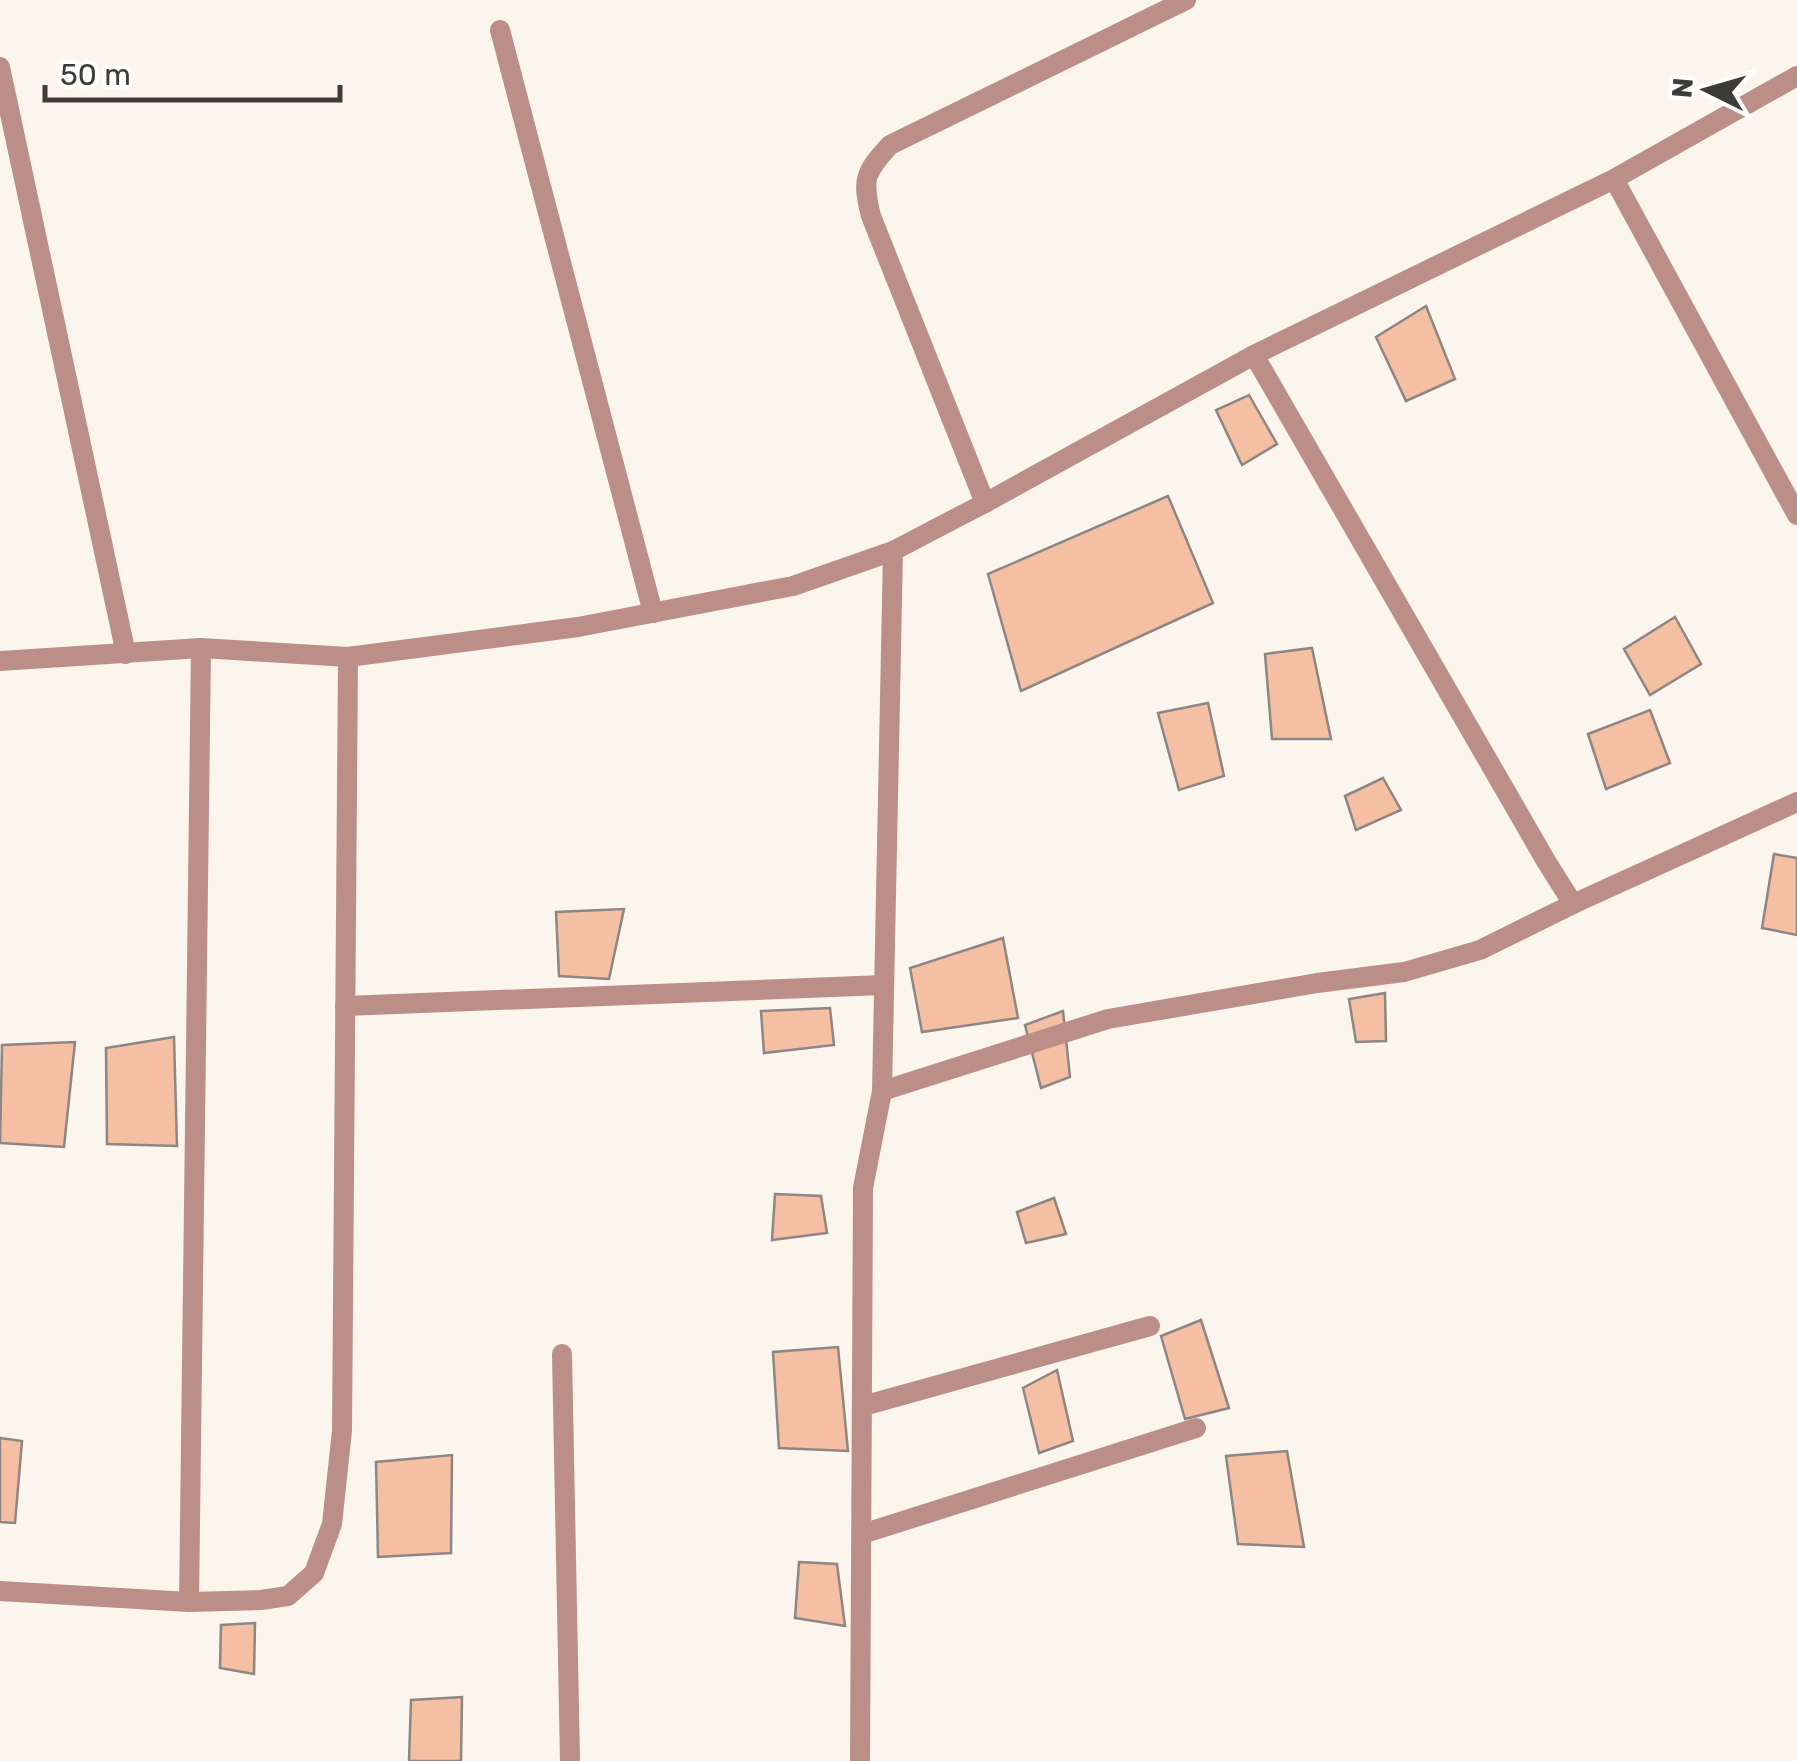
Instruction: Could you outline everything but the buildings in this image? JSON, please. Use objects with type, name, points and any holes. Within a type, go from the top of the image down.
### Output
[{"type":"street","points":[[986,503],[871,216],[864,188],[872,164],[890,145],[1186,0]]},
{"type":"street","points":[[500,30],[653,613]]},
{"type":"street","points":[[0,67],[126,654]]},
{"type":"street","points":[[0,660],[201,648],[348,657],[578,627],[793,586],[894,551],[1254,355],[1614,180],[1797,76]]},
{"type":"street","points":[[1614,180],[1797,514]]},
{"type":"street","points":[[1254,355],[1573,904]]},
{"type":"street","points":[[860,1761],[863,1188],[882,1092],[894,551]]},
{"type":"street","points":[[189,1602],[201,648]]},
{"type":"street","points":[[0,1591],[189,1602],[288,1596],[314,1572],[332,1524],[342,1431],[348,657]]},
{"type":"street","points":[[882,1092],[1108,1019],[1404,972],[1480,950],[1797,802]]},
{"type":"street","points":[[345,1006],[884,985]]},
{"type":"street","points":[[862,1406],[1150,1326]]},
{"type":"street","points":[[562,1354],[570,1761]]},
{"type":"street","points":[[862,1534],[1196,1428]]}]
